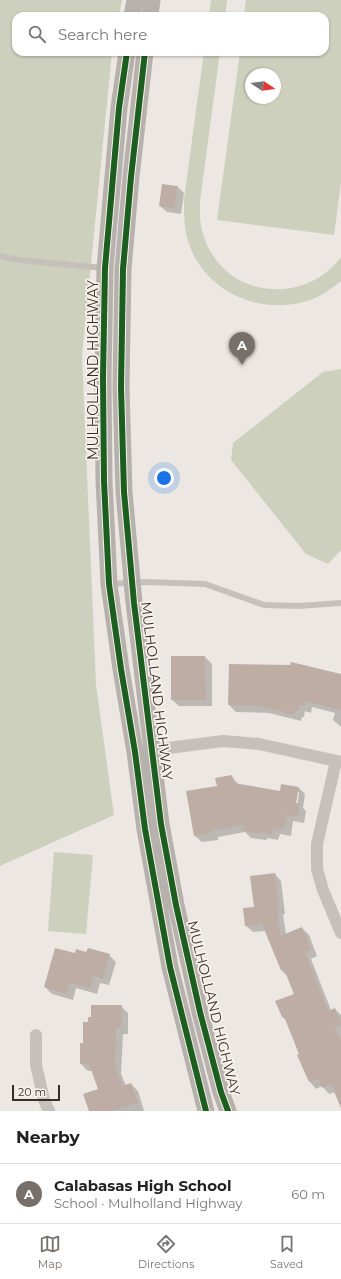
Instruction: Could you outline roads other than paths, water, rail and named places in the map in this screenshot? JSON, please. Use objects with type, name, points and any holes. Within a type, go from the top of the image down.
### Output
[{"type":"main road","points":[[133,12],[135,0]]},
{"type":"main road","points":[[150,12],[152,0]]},
{"type":"main road","name":"MULHOLLAND HIGHWAY","points":[[126,56],[119,108],[114,269],[103,378],[104,481],[109,584],[135,752],[145,829],[170,967],[206,1111]]},
{"type":"main road","name":"MULHOLLAND HIGHWAY","points":[[145,56],[131,177],[114,269],[121,387],[124,492],[134,603],[161,824],[176,905],[200,1012],[221,1092],[228,1111]]},
{"type":"street","points":[[135,752],[223,741],[259,744],[339,762],[317,844],[317,869],[323,890],[341,933]]},
{"type":"street","points":[[36,1035],[36,1065],[44,1100],[49,1111]]},
{"type":"lane","points":[[0,256],[18,260],[114,269]]},
{"type":"lane","points":[[109,584],[146,582],[205,584],[264,605],[298,606],[341,603]]},
{"type":"place","name":"Calabasas High School","points":[[242,365]]}]
